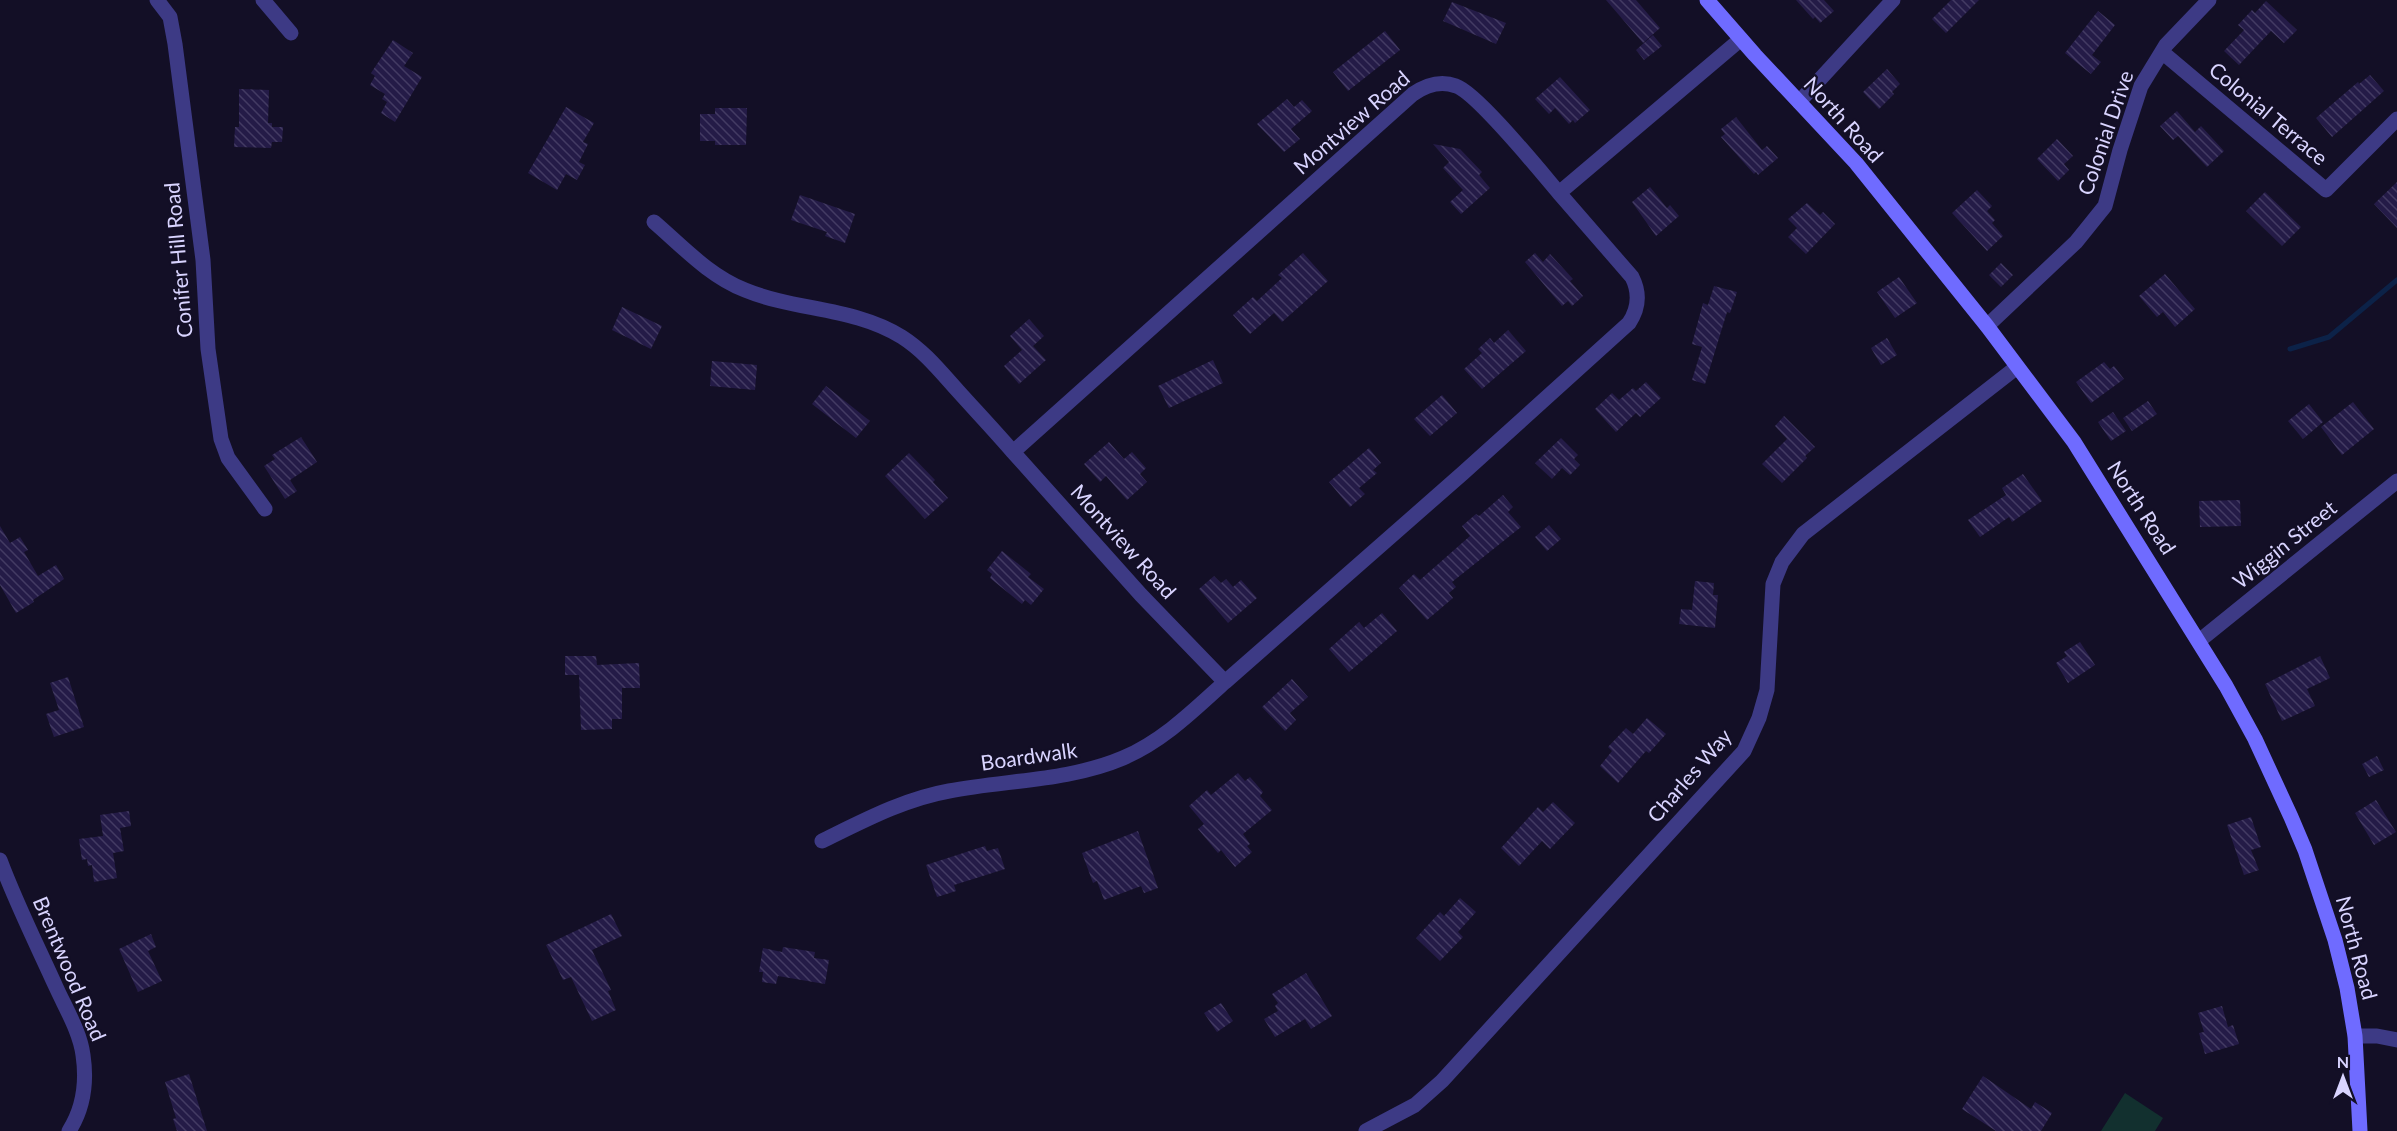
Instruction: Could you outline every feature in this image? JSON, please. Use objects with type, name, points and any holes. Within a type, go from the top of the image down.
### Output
[{"type":"main road","name":"North Road","points":[[1707,0],[1856,163],[1987,326],[2074,442],[2226,686],[2255,739],[2305,850],[2342,964],[2355,1036],[2360,1131]]},
{"type":"street","name":"Conifer Hill Road","points":[[157,0],[170,17],[175,44],[203,260],[208,349],[221,439],[228,458],[265,509]]},
{"type":"street","points":[[263,0],[291,33]]},
{"type":"street","points":[[1799,102],[1893,0]]},
{"type":"street","name":"Colonial Drive","points":[[1987,326],[2076,242],[2105,206],[2141,86],[2162,52],[2209,0]]},
{"type":"street","points":[[1559,193],[1741,39]]},
{"type":"street","name":"Colonial Terrace","points":[[2162,52],[2326,190],[2397,119]]},
{"type":"street","name":"Montview Road","points":[[1448,84],[1469,93],[1559,193],[1632,277],[1637,288],[1638,300],[1629,323],[1226,682],[1141,595],[1013,452],[1413,94],[1426,86],[1448,84]]},
{"type":"street","points":[[654,222],[698,261],[745,290],[788,303],[864,320],[901,336],[927,356],[1013,452]]},
{"type":"street","name":"Charles Way","points":[[1366,1131],[1415,1105],[1442,1081],[1744,751],[1759,718],[1767,690],[1773,584],[1782,562],[1803,534],[2018,367]]},
{"type":"street","name":"Wiggin Street","points":[[2199,641],[2397,481]]},
{"type":"street","name":"Boardwalk","points":[[822,842],[877,815],[921,798],[947,791],[1089,770],[1125,757],[1167,733],[1226,682]]},
{"type":"street","name":"Brentwood Road","points":[[0,860],[73,1024],[83,1054],[85,1069],[83,1100],[69,1131]]},
{"type":"street","points":[[2355,1036],[2377,1036],[2397,1040]]},
{"type":"green space","points":[[2125,1093],[2163,1118],[2155,1131],[2101,1131]]},
{"type":"building","points":[[1606,0],[1636,0],[1660,28],[1643,43]]},
{"type":"building","points":[[1796,0],[1824,0],[1834,11],[1820,23],[1815,17],[1813,19]]},
{"type":"building","points":[[1951,0],[1979,0],[1946,33],[1932,19]]},
{"type":"building","points":[[2266,1],[2297,30],[2284,43],[2271,31],[2239,65],[2224,51],[2244,30],[2238,25],[2252,10],[2255,13]]},
{"type":"building","points":[[1452,2],[1506,23],[1496,44],[1443,21]]},
{"type":"building","points":[[2098,11],[2115,25],[2092,55],[2101,62],[2091,74],[2065,53]]},
{"type":"building","points":[[1385,31],[1400,50],[1348,91],[1333,72]]},
{"type":"building","points":[[1653,35],[1662,46],[1644,60],[1636,50]]},
{"type":"building","points":[[393,40],[413,53],[404,66],[422,77],[395,122],[381,113],[387,102],[382,99],[385,94],[370,85],[375,76],[371,73]]},
{"type":"building","points":[[1887,69],[1900,84],[1892,92],[1894,94],[1879,109],[1863,92]]},
{"type":"building","points":[[2370,75],[2384,91],[2332,137],[2316,118],[2358,82],[2359,84]]},
{"type":"building","points":[[1560,77],[1590,110],[1575,123],[1573,120],[1569,124],[1555,108],[1549,114],[1535,99]]},
{"type":"building","points":[[239,89],[269,90],[268,123],[272,123],[272,127],[283,127],[282,142],[272,142],[271,148],[234,147],[235,127],[239,127]]},
{"type":"building","points":[[1287,99],[1294,107],[1302,100],[1312,111],[1291,129],[1300,139],[1284,152],[1257,124]]},
{"type":"building","points":[[566,107],[594,123],[583,142],[588,144],[579,162],[585,165],[577,180],[566,174],[557,190],[528,173]]},
{"type":"building","points":[[715,108],[747,108],[746,145],[715,145],[715,141],[700,141],[700,114],[715,114]]},
{"type":"building","points":[[2177,111],[2195,132],[2201,126],[2224,151],[2207,167],[2178,136],[2173,140],[2160,126]]},
{"type":"building","points":[[1736,117],[1762,150],[1767,146],[1778,158],[1758,175],[1756,172],[1754,174],[1721,137],[1725,134],[1721,129]]},
{"type":"building","points":[[2057,139],[2073,156],[2064,164],[2069,170],[2058,181],[2037,159]]},
{"type":"building","points":[[1433,144],[1460,149],[1482,172],[1479,175],[1490,188],[1461,214],[1450,202],[1463,190],[1443,168],[1449,162]]},
{"type":"building","points":[[2397,182],[2397,228],[2374,204]]},
{"type":"building","points":[[1650,187],[1667,208],[1670,205],[1679,216],[1656,236],[1632,202]]},
{"type":"building","points":[[1977,190],[1992,206],[1987,211],[1995,220],[1992,223],[2003,236],[1987,251],[1952,213]]},
{"type":"building","points":[[2265,192],[2301,227],[2282,246],[2246,211]]},
{"type":"building","points":[[800,195],[855,214],[845,243],[825,236],[827,232],[791,220]]},
{"type":"building","points":[[1807,203],[1820,215],[1823,212],[1835,224],[1806,254],[1788,237],[1797,228],[1788,219]]},
{"type":"building","points":[[1303,253],[1328,281],[1282,322],[1274,313],[1250,334],[1233,315],[1253,297],[1257,301],[1282,278],[1278,275]]},
{"type":"building","points":[[1535,253],[1543,262],[1550,254],[1573,279],[1570,281],[1583,296],[1572,306],[1568,301],[1562,306],[1525,262]]},
{"type":"building","points":[[2001,263],[2013,275],[2001,287],[1989,275]]},
{"type":"building","points":[[2165,274],[2195,309],[2175,327],[2163,312],[2157,317],[2139,296]]},
{"type":"building","points":[[1899,277],[1917,303],[1895,318],[1877,292]]},
{"type":"building","points":[[1714,286],[1737,292],[1730,313],[1727,312],[1705,384],[1692,380],[1702,347],[1692,344],[1703,303],[1708,305]]},
{"type":"building","points":[[622,307],[662,326],[651,349],[612,330]]},
{"type":"building","points":[[1029,319],[1044,336],[1033,346],[1046,360],[1019,384],[1004,366],[1022,350],[1010,336]]},
{"type":"building","points":[[1508,330],[1526,351],[1482,389],[1464,369],[1482,353],[1478,349],[1490,338],[1494,343]]},
{"type":"building","points":[[1887,338],[1897,355],[1881,365],[1871,348]]},
{"type":"building","points":[[1213,360],[1223,383],[1169,408],[1158,386]]},
{"type":"building","points":[[712,361],[757,365],[755,390],[710,386]]},
{"type":"building","points":[[2104,362],[2110,369],[2114,366],[2124,379],[2091,403],[2076,382]]},
{"type":"building","points":[[1646,382],[1661,398],[1640,417],[1636,413],[1616,432],[1595,409],[1612,393],[1619,400],[1633,388],[1636,391]]},
{"type":"building","points":[[826,386],[870,421],[856,438],[812,404]]},
{"type":"building","points":[[1442,395],[1457,413],[1430,436],[1414,419]]},
{"type":"building","points":[[2148,401],[2157,414],[2132,431],[2123,418]]},
{"type":"building","points":[[2353,402],[2374,429],[2342,455],[2321,427]]},
{"type":"building","points":[[2309,404],[2323,422],[2303,439],[2288,421]]},
{"type":"building","points":[[2113,412],[2126,431],[2111,441],[2098,422]]},
{"type":"building","points":[[1784,416],[1815,447],[1782,483],[1762,464],[1787,439],[1775,426]]},
{"type":"building","points":[[301,437],[317,462],[290,480],[297,491],[285,499],[264,466],[275,459],[272,455]]},
{"type":"building","points":[[1561,438],[1578,455],[1574,459],[1580,465],[1570,475],[1562,468],[1552,479],[1535,463]]},
{"type":"building","points":[[1109,442],[1124,459],[1132,452],[1146,468],[1140,474],[1147,482],[1127,500],[1106,476],[1100,482],[1084,464]]},
{"type":"building","points":[[1369,448],[1381,463],[1373,470],[1377,473],[1359,488],[1365,494],[1350,507],[1329,482]]},
{"type":"building","points":[[909,453],[935,480],[933,482],[948,498],[925,519],[885,476]]},
{"type":"building","points":[[2023,474],[2042,501],[2012,522],[2009,517],[1980,537],[1968,520],[2006,495],[2002,488]]},
{"type":"building","points":[[1503,495],[1513,507],[1508,512],[1521,527],[1452,582],[1456,587],[1449,593],[1453,598],[1427,620],[1399,588],[1414,574],[1420,580],[1470,536],[1462,526],[1476,514],[1479,516]]},
{"type":"building","points":[[2240,500],[2241,526],[2200,527],[2199,501]]},
{"type":"building","points":[[1549,525],[1561,539],[1547,551],[1535,537]]},
{"type":"building","points":[[0,526],[10,543],[20,537],[28,550],[24,552],[38,576],[56,565],[64,579],[16,613],[0,585]]},
{"type":"building","points":[[1002,551],[1031,574],[1028,577],[1044,589],[1031,605],[1025,600],[1022,604],[990,578],[992,574],[987,570]]},
{"type":"building","points":[[1214,576],[1221,583],[1226,579],[1233,587],[1241,580],[1257,598],[1228,623],[1199,589]]},
{"type":"building","points":[[1695,581],[1714,583],[1713,595],[1718,595],[1715,628],[1679,624],[1681,609],[1692,610]]},
{"type":"building","points":[[1382,613],[1397,631],[1349,672],[1329,649],[1359,622],[1364,628]]},
{"type":"building","points":[[2080,642],[2095,665],[2068,683],[2056,663],[2067,656],[2064,652]]},
{"type":"building","points":[[565,656],[596,656],[597,665],[639,663],[640,688],[622,688],[622,719],[612,719],[612,729],[581,730],[579,675],[565,675]]},
{"type":"building","points":[[2320,656],[2330,678],[2307,689],[2315,706],[2282,721],[2265,684]]},
{"type":"building","points":[[68,677],[84,727],[54,737],[46,714],[59,710],[50,683]]},
{"type":"building","points":[[1292,679],[1308,697],[1290,713],[1296,720],[1285,731],[1262,707]]},
{"type":"building","points":[[1647,718],[1666,734],[1649,753],[1646,751],[1618,783],[1600,766],[1612,751],[1608,747],[1626,728],[1633,734]]},
{"type":"building","points":[[2377,756],[2384,770],[2369,777],[2362,764]]},
{"type":"building","points":[[1238,773],[1245,781],[1250,777],[1263,792],[1260,796],[1272,810],[1243,834],[1252,852],[1235,867],[1221,850],[1218,853],[1198,829],[1204,824],[1189,806],[1207,790],[1211,795]]},
{"type":"building","points":[[2376,800],[2396,832],[2374,845],[2355,813]]},
{"type":"building","points":[[1553,802],[1575,823],[1550,849],[1542,841],[1519,866],[1501,848],[1538,807],[1543,812]]},
{"type":"building","points":[[129,811],[131,826],[120,828],[124,851],[113,853],[117,878],[94,882],[92,865],[88,866],[87,859],[82,860],[79,839],[103,836],[100,815]]},
{"type":"building","points":[[2251,817],[2261,847],[2251,850],[2259,870],[2244,875],[2227,825]]},
{"type":"building","points":[[1138,831],[1158,888],[1144,893],[1141,886],[1104,900],[1097,881],[1093,883],[1082,853]]},
{"type":"building","points":[[985,846],[987,851],[998,848],[1005,869],[954,885],[956,891],[937,897],[926,865]]},
{"type":"building","points":[[1460,898],[1476,912],[1458,932],[1463,937],[1440,961],[1416,938],[1440,912],[1444,916]]},
{"type":"building","points":[[611,914],[622,936],[592,950],[611,990],[608,991],[616,1010],[592,1021],[571,977],[563,980],[546,945]]},
{"type":"building","points":[[151,934],[156,947],[148,951],[162,981],[138,992],[119,949]]},
{"type":"building","points":[[783,947],[815,952],[814,958],[829,960],[825,984],[778,976],[776,984],[762,982],[763,972],[759,972],[763,948],[782,952]]},
{"type":"building","points":[[1306,973],[1332,1016],[1311,1029],[1305,1019],[1275,1037],[1264,1019],[1278,1011],[1275,1006],[1278,1003],[1272,994]]},
{"type":"building","points":[[1221,1003],[1233,1021],[1217,1032],[1204,1013]]},
{"type":"building","points":[[2222,1006],[2228,1027],[2233,1025],[2239,1044],[2205,1054],[2199,1033],[2204,1032],[2198,1013]]},
{"type":"building","points":[[189,1074],[207,1131],[177,1131],[173,1119],[176,1118],[165,1082]]},
{"type":"building","points":[[1983,1076],[2031,1109],[2035,1102],[2052,1113],[2041,1131],[1996,1131],[1962,1109]]},
{"type":"waterway","points":[[2290,349],[2329,337],[2397,280]]}]
